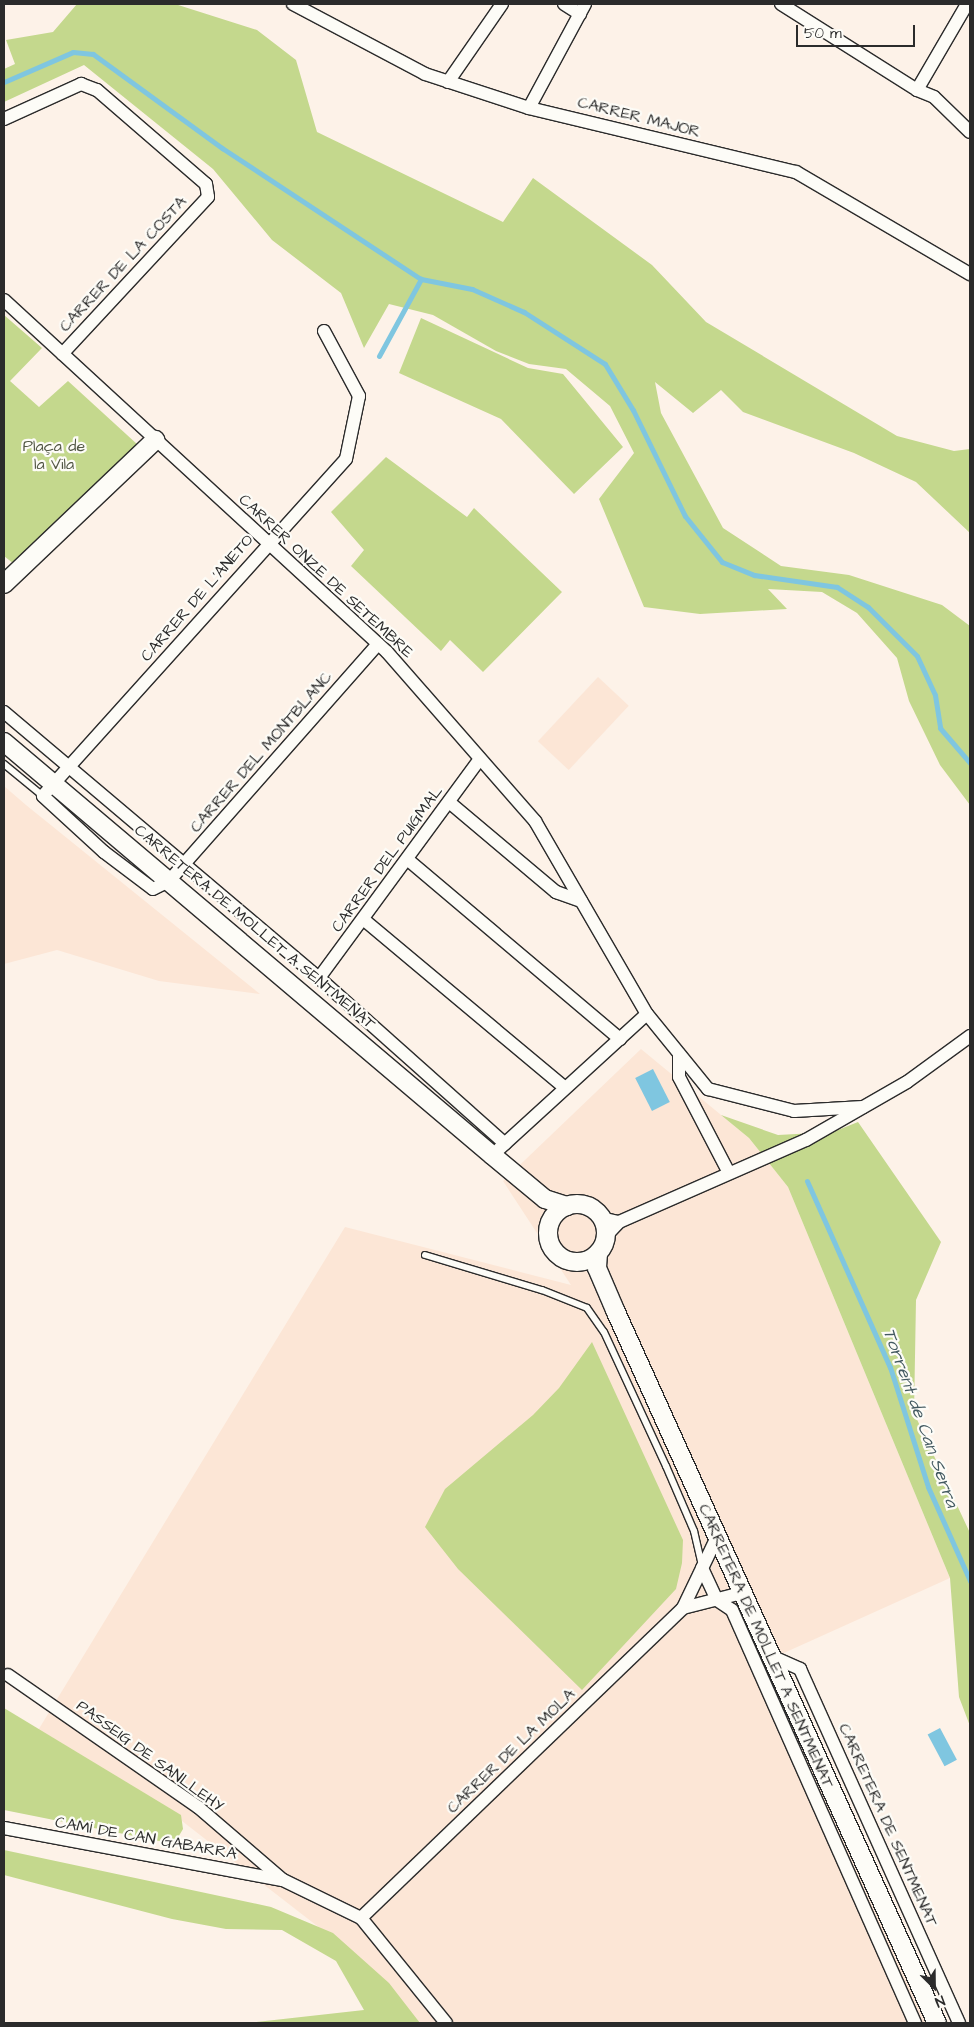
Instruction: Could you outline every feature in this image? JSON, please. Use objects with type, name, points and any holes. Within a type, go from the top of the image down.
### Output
[{"type":"street","name":"CARRER MAJOR","points":[[293,4],[425,74],[448,82],[529,108],[796,172],[970,274]]},
{"type":"street","points":[[448,82],[502,4]]},
{"type":"street","points":[[529,108],[582,9],[564,4]]},
{"type":"street","points":[[781,4],[917,90],[934,98],[970,132]]},
{"type":"street","points":[[917,90],[967,4]]},
{"type":"street","name":"CARRER DE LA COSTA","points":[[4,119],[81,84],[97,90],[206,184],[208,196],[62,354]]},
{"type":"street","name":"CARRER ONZE DE SETEMBRE","points":[[4,300],[378,644],[535,822],[647,1014],[708,1089],[794,1111],[863,1107]]},
{"type":"street","name":"CARRER DE L'ANETO","points":[[48,790],[267,543],[346,459],[359,396],[324,331]]},
{"type":"street","points":[[4,584],[155,440]]},
{"type":"street","name":"CARRER DEL MONTBLANC","points":[[169,881],[378,644]]},
{"type":"street","name":"CARRETERA DE MOLLET A SENTMENAT","points":[[4,712],[319,978],[498,1150],[545,1199],[567,1206],[580,1205],[592,1209],[610,1220]]},
{"type":"street","name":"CARRETERA DE MOLLET A SENTMENAT","points":[[4,742],[48,790],[169,881],[498,1150]]},
{"type":"street","name":"CARRER DEL PUIGMAL","points":[[319,978],[480,759]]},
{"type":"street","points":[[449,802],[556,892],[581,901]]},
{"type":"street","points":[[407,859],[620,1039]]},
{"type":"street","points":[[363,919],[566,1088]]},
{"type":"street","points":[[498,1150],[647,1014]]},
{"type":"street","points":[[545,1199],[551,1220],[548,1233],[551,1246],[559,1256],[571,1262],[593,1261],[606,1236],[610,1220],[806,1140],[907,1082],[970,1036]]},
{"type":"street","points":[[679,1054],[679,1076],[729,1173]]},
{"type":"street","points":[[551,1220],[567,1206]]},
{"type":"street","name":"CARRETERA DE MOLLET A SENTMENAT","points":[[593,1261],[937,2023]]},
{"type":"street","name":"CARRER DE LA MOLA","points":[[362,1918],[683,1608],[717,1537]]},
{"type":"street","points":[[702,1568],[717,1600],[732,1610],[915,2023]]},
{"type":"street","points":[[683,1608],[742,1594]]},
{"type":"street","name":"CARRETERA DE SENTMENAT","points":[[770,1656],[800,1669],[959,2023]]},
{"type":"street","name":"PASSEIG DE SANLLEHY","points":[[8,1675],[198,1807],[283,1880],[362,1918],[446,2023]]},
{"type":"street","name":"CAMÍ DE CAN GABARRA","points":[[4,1828],[283,1880]]},
{"type":"lane","points":[[4,764],[48,790]]},
{"type":"lane","points":[[425,1256],[542,1290],[587,1308],[604,1332],[666,1466],[694,1531],[702,1568]]},
{"type":"shaded area","points":[[598,677],[629,706],[569,770],[538,741]]},
{"type":"shaded area","points":[[4,786],[260,994],[159,981],[57,950],[4,964]]},
{"type":"shaded area","points":[[641,1049],[749,1138],[788,1187],[950,1578],[775,1657],[937,2023],[408,2023],[352,1953],[182,1821],[37,1732],[345,1227],[571,1285],[503,1181]]},
{"type":"green space","points":[[77,4],[175,4],[257,30],[296,60],[317,132],[503,222],[533,178],[652,265],[706,322],[897,436],[954,451],[970,449],[970,533],[916,482],[854,453],[743,412],[721,390],[693,413],[655,382],[661,413],[723,528],[781,566],[849,575],[942,605],[970,626],[970,805],[940,765],[909,701],[897,658],[857,613],[822,592],[768,589],[787,609],[700,614],[644,607],[599,499],[634,453],[610,406],[566,369],[529,364],[496,351],[433,315],[389,304],[364,348],[341,293],[272,240],[213,169],[84,65],[4,102],[4,69],[15,64],[6,40],[53,32]]},
{"type":"green space","name":"Plaça de la Vila","points":[[4,315],[42,348],[10,381],[39,407],[68,381],[138,445],[14,564],[4,556]]},
{"type":"green space","points":[[421,318],[528,368],[563,374],[623,447],[574,494],[501,419],[399,373]]},
{"type":"green space","points":[[386,457],[467,517],[474,508],[562,592],[483,672],[450,640],[441,651],[351,566],[364,550],[331,512]]},
{"type":"green space","points":[[721,1115],[778,1135],[833,1132],[858,1122],[941,1242],[916,1300],[914,1413],[970,1533],[970,1726],[959,1697],[950,1578],[788,1187],[749,1138]]},
{"type":"green space","points":[[592,1342],[683,1540],[682,1563],[676,1589],[582,1690],[458,1569],[425,1527],[445,1489],[533,1415],[559,1388]]},
{"type":"green space","points":[[4,1708],[181,1815],[183,1829],[177,1839],[169,1843],[4,1810]]},
{"type":"green space","points":[[4,1850],[271,1907],[333,1933],[389,1983],[420,2023],[247,2023],[364,2010],[336,1961],[282,1930],[226,1929],[172,1919],[4,1875]]},
{"type":"water","points":[[653,1069],[670,1102],[652,1111],[635,1078]]},
{"type":"water","points":[[940,1728],[957,1760],[945,1766],[928,1735]]},
{"type":"waterway","points":[[4,82],[73,52],[93,54],[222,148],[421,279],[472,289],[524,312],[605,364],[633,410],[685,516],[722,562],[754,575],[837,587],[868,607],[917,656],[935,695],[940,728],[970,763]]},
{"type":"waterway","points":[[379,356],[421,279]]},
{"type":"waterway","name":"Torrent de Can Serra","points":[[807,1181],[890,1367],[928,1487],[970,1581]]}]
